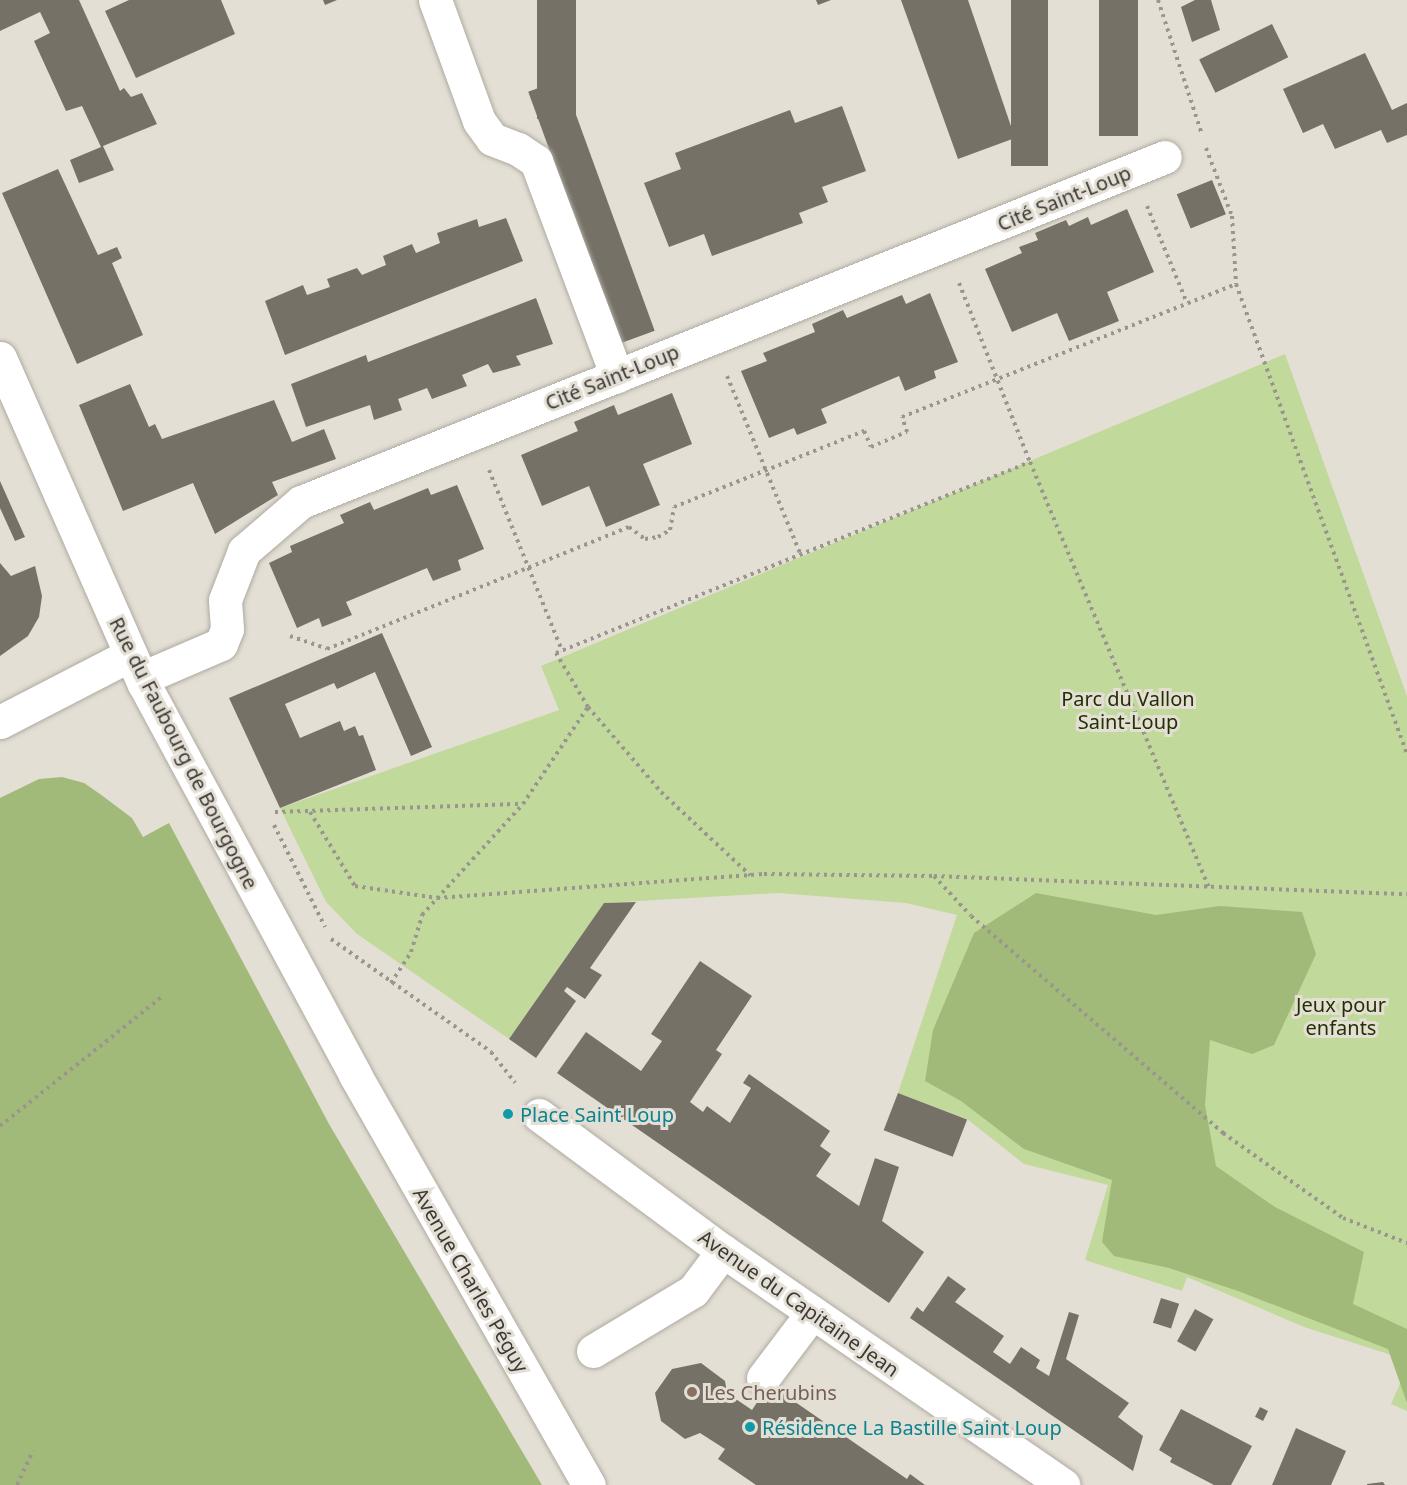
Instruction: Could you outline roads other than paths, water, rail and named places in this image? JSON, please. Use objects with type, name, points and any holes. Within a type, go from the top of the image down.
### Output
[{"type":"street","points":[[435,0],[479,121],[492,139],[518,149],[536,161],[617,375]]},
{"type":"street","name":"Cité Saint-Loup","points":[[0,722],[136,667],[221,644],[227,628],[225,600],[244,551],[301,502],[1165,158]]},
{"type":"street","name":"Rue du Faubourg de Bourgogne","points":[[0,358],[136,667],[355,1075]]},
{"type":"street","name":"Avenue Charles Péguy","points":[[355,1075],[589,1485]]},
{"type":"street","name":"Avenue du Capitaine Jean","points":[[540,1115],[723,1251],[1063,1485]]},
{"type":"street","points":[[593,1351],[693,1291],[723,1251]]},
{"type":"street","points":[[763,1378],[813,1313]]},
{"type":"place","name":"Place Saint Loup","points":[[508,1114]]},
{"type":"place","name":"Les Cherubins","points":[[692,1392]]},
{"type":"place","name":"Résidence La Bastille Saint Loup","points":[[750,1427]]},
{"type":"park label","name":"Parc du Vallon Saint-Loup","points":[[1128,710]]},
{"type":"park label","name":"Jeux pour enfants","points":[[1341,1016]]}]
